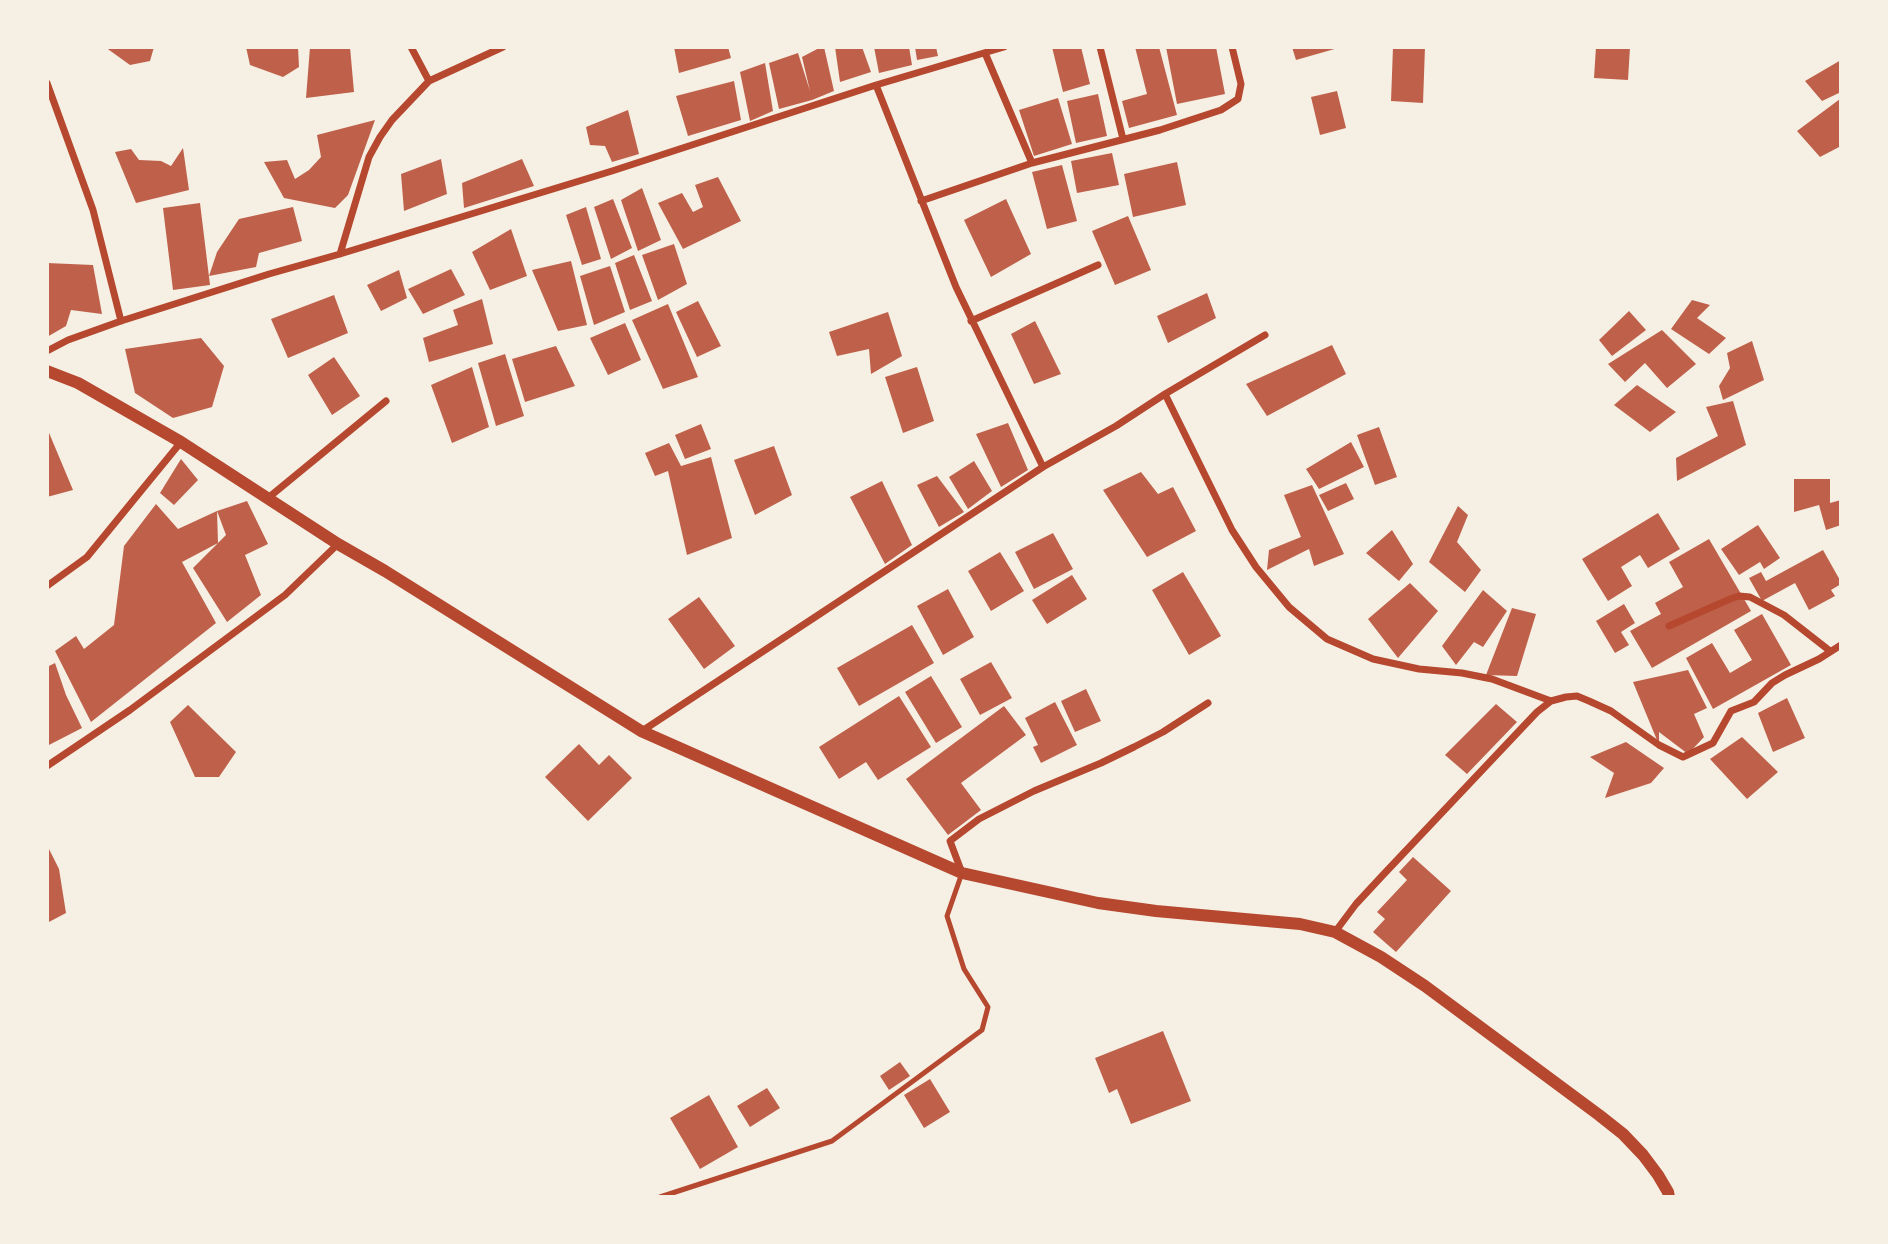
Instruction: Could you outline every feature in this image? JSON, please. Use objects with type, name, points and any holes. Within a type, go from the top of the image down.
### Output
[{"type":"street","points":[[411,47],[429,81]]},
{"type":"street","points":[[340,254],[369,157],[392,120],[429,81],[503,47]]},
{"type":"street","points":[[47,351],[68,340],[121,321],[612,171],[876,85],[1004,47]]},
{"type":"street","points":[[1100,47],[1123,139]]},
{"type":"street","points":[[921,201],[1032,163],[1160,130],[1221,110],[1238,99],[1241,84],[1231,47]]},
{"type":"street","points":[[985,53],[1032,163]]},
{"type":"street","points":[[47,83],[93,210],[121,321]]},
{"type":"street","points":[[876,85],[971,321],[1043,467]]},
{"type":"street","points":[[971,321],[1098,265]]},
{"type":"street","points":[[641,731],[1043,467],[1265,335]]},
{"type":"street","points":[[47,371],[78,383],[181,442],[338,544],[641,731],[962,873],[1098,903],[1300,924],[1335,932],[1381,957],[1425,986],[1600,1115],[1643,1155],[1669,1195]]},
{"type":"street","points":[[1165,394],[1232,530],[1256,567],[1289,607],[1327,639],[1373,659],[1419,669],[1492,679],[1551,701]]},
{"type":"street","points":[[268,498],[386,401]]},
{"type":"street","points":[[47,586],[87,557],[181,442]]},
{"type":"street","points":[[47,766],[130,710],[285,595],[338,544]]},
{"type":"street","points":[[1669,626],[1730,598],[1750,597],[1784,615],[1830,651]]},
{"type":"street","points":[[1335,932],[1381,876],[1537,712],[1551,701],[1577,696],[1589,701],[1611,711],[1659,745],[1683,757],[1713,743],[1731,711],[1754,702],[1772,683],[1841,645]]},
{"type":"street","points":[[962,873],[950,841],[979,818],[1134,747],[1208,704]]},
{"type":"lane","points":[[660,1197],[832,1141],[982,1030],[988,1007],[964,969],[947,916],[962,873]]},
{"type":"building","points":[[105,47],[154,47],[150,61],[130,65]]},
{"type":"building","points":[[246,47],[298,47],[299,67],[283,77],[250,65]]},
{"type":"building","points":[[310,47],[350,47],[354,92],[306,98]]},
{"type":"building","points":[[674,47],[728,47],[731,58],[679,73]]},
{"type":"building","points":[[824,47],[834,91],[779,109],[769,63],[798,53],[810,91],[802,57]]},
{"type":"building","points":[[835,47],[862,47],[871,72],[840,82]]},
{"type":"building","points":[[874,47],[909,47],[912,65],[879,73]]},
{"type":"building","points":[[915,47],[936,47],[938,56],[917,60]]},
{"type":"building","points":[[1052,47],[1081,47],[1090,84],[1063,92]]},
{"type":"building","points":[[1135,47],[1159,47],[1177,115],[1129,128],[1122,101],[1147,94]]},
{"type":"building","points":[[1166,47],[1216,47],[1225,94],[1177,104]]},
{"type":"building","points":[[1292,47],[1338,47],[1338,48],[1296,60]]},
{"type":"building","points":[[1393,47],[1425,47],[1423,103],[1391,101]]},
{"type":"building","points":[[1596,47],[1630,47],[1628,80],[1594,78]]},
{"type":"building","points":[[1841,60],[1841,92],[1822,101],[1805,81]]},
{"type":"building","points":[[765,63],[773,111],[750,121],[740,72]]},
{"type":"building","points":[[734,81],[741,120],[688,136],[676,96]]},
{"type":"building","points":[[1337,91],[1346,128],[1320,135],[1311,97]]},
{"type":"building","points":[[1098,94],[1107,136],[1076,143],[1067,101]]},
{"type":"building","points":[[1058,98],[1072,144],[1034,156],[1019,110]]},
{"type":"building","points":[[1840,99],[1841,146],[1820,157],[1797,131]]},
{"type":"building","points":[[628,110],[639,154],[612,162],[605,146],[590,145],[586,127]]},
{"type":"building","points":[[375,120],[348,195],[335,208],[284,198],[264,162],[287,160],[295,179],[309,170],[321,157],[317,135]]},
{"type":"building","points":[[183,148],[189,190],[136,203],[115,152],[131,149],[139,160],[161,161],[171,166]]},
{"type":"building","points":[[1112,153],[1119,185],[1077,193],[1071,161]]},
{"type":"building","points":[[441,159],[447,194],[404,211],[401,174]]},
{"type":"building","points":[[522,159],[534,186],[464,208],[462,183]]},
{"type":"building","points":[[1177,162],[1186,205],[1133,217],[1124,174]]},
{"type":"building","points":[[1062,165],[1077,221],[1047,229],[1032,172]]},
{"type":"building","points":[[718,177],[741,221],[683,249],[658,203],[682,193],[693,212],[703,207],[695,185]]},
{"type":"building","points":[[642,188],[661,240],[638,251],[621,200]]},
{"type":"building","points":[[613,199],[632,248],[611,259],[594,207]]},
{"type":"building","points":[[1006,199],[1031,254],[991,277],[964,220]]},
{"type":"building","points":[[200,203],[210,285],[173,290],[163,208]]},
{"type":"building","points":[[293,207],[302,241],[259,253],[256,267],[209,276],[217,252],[239,219]]},
{"type":"building","points":[[586,207],[601,259],[582,265],[566,215]]},
{"type":"building","points":[[1128,216],[1151,270],[1115,285],[1092,231]]},
{"type":"building","points":[[511,229],[527,276],[490,290],[472,252]]},
{"type":"building","points":[[674,244],[687,284],[658,300],[642,255]]},
{"type":"building","points":[[634,255],[652,301],[630,310],[615,263]]},
{"type":"building","points":[[571,261],[587,325],[558,331],[532,270]]},
{"type":"building","points":[[47,263],[93,265],[102,314],[71,310],[66,326],[47,337]]},
{"type":"building","points":[[610,266],[625,312],[594,325],[580,276]]},
{"type":"building","points":[[451,269],[465,295],[423,314],[408,289]]},
{"type":"building","points":[[399,270],[407,298],[381,311],[367,285]]},
{"type":"building","points":[[1207,293],[1216,318],[1168,343],[1157,316]]},
{"type":"building","points":[[334,295],[348,333],[288,358],[271,319]]},
{"type":"building","points":[[482,299],[493,344],[429,362],[423,338],[458,325],[453,310]]},
{"type":"building","points":[[1692,300],[1710,305],[1697,318],[1726,338],[1709,354],[1671,329]]},
{"type":"building","points":[[698,301],[721,346],[697,357],[676,312]]},
{"type":"building","points":[[668,304],[698,377],[663,389],[632,320]]},
{"type":"building","points":[[1629,311],[1646,330],[1612,356],[1599,340]]},
{"type":"building","points":[[888,312],[902,356],[871,374],[869,349],[837,356],[829,332]]},
{"type":"building","points":[[1035,321],[1061,374],[1034,384],[1011,334]]},
{"type":"building","points":[[625,323],[641,360],[608,375],[590,338]]},
{"type":"building","points":[[1662,330],[1696,364],[1667,388],[1645,363],[1625,382],[1608,364]]},
{"type":"building","points":[[201,338],[224,366],[212,407],[173,418],[135,393],[125,349]]},
{"type":"building","points":[[1752,341],[1764,380],[1723,400],[1719,386],[1730,368],[1727,353]]},
{"type":"building","points":[[1332,345],[1346,374],[1267,416],[1246,384]]},
{"type":"building","points":[[556,346],[575,386],[525,402],[512,359]]},
{"type":"building","points":[[505,354],[524,416],[496,426],[478,363]]},
{"type":"building","points":[[334,357],[360,396],[332,415],[308,375]]},
{"type":"building","points":[[472,367],[489,427],[452,443],[431,385]]},
{"type":"building","points":[[917,367],[934,421],[903,433],[885,377]]},
{"type":"building","points":[[1637,385],[1676,412],[1650,432],[1614,405]]},
{"type":"building","points":[[1733,401],[1746,445],[1677,481],[1676,458],[1718,436],[1706,407]]},
{"type":"building","points":[[1008,423],[1028,470],[1001,487],[976,434]]},
{"type":"building","points":[[701,424],[711,449],[685,459],[675,435]]},
{"type":"building","points":[[1379,427],[1397,477],[1375,485],[1357,435]]},
{"type":"building","points":[[47,428],[73,490],[47,497]]},
{"type":"building","points":[[1351,442],[1364,467],[1319,489],[1306,469]]},
{"type":"building","points":[[669,443],[681,466],[711,457],[732,538],[687,555],[668,471],[655,476],[645,453]]},
{"type":"building","points":[[774,446],[792,495],[755,515],[734,460]]},
{"type":"building","points":[[181,459],[198,480],[174,505],[160,493]]},
{"type":"building","points":[[974,461],[992,491],[968,509],[949,477]]},
{"type":"building","points":[[1141,472],[1158,494],[1173,487],[1196,531],[1147,557],[1103,490]]},
{"type":"building","points":[[937,476],[964,512],[939,527],[917,485]]},
{"type":"building","points":[[1794,479],[1830,479],[1830,503],[1841,500],[1841,525],[1826,530],[1819,505],[1794,512]]},
{"type":"building","points":[[882,481],[912,545],[885,564],[850,497]]},
{"type":"building","points":[[1346,483],[1354,499],[1328,511],[1319,495]]},
{"type":"building","points":[[1312,485],[1344,554],[1314,566],[1309,549],[1267,570],[1269,550],[1301,537],[1284,495]]},
{"type":"building","points":[[247,501],[268,544],[245,555],[261,595],[227,622],[193,568],[226,535],[217,511]]},
{"type":"building","points":[[156,504],[178,529],[217,511],[218,543],[182,562],[216,623],[91,722],[55,651],[76,636],[84,649],[114,625],[124,546]]},
{"type":"building","points":[[1458,506],[1468,515],[1457,542],[1481,570],[1465,592],[1429,562]]},
{"type":"building","points":[[1658,513],[1680,549],[1648,568],[1640,555],[1621,567],[1632,586],[1608,601],[1582,559]]},
{"type":"building","points":[[1758,525],[1780,558],[1764,569],[1760,562],[1739,575],[1721,549]]},
{"type":"building","points":[[1392,530],[1413,564],[1399,581],[1366,553]]},
{"type":"building","points":[[1053,533],[1073,569],[1034,589],[1015,552]]},
{"type":"building","points":[[1709,539],[1751,611],[1652,668],[1630,631],[1661,614],[1655,603],[1683,587],[1669,562]]},
{"type":"building","points":[[1823,550],[1841,582],[1831,590],[1835,596],[1809,610],[1795,583],[1762,601],[1749,578],[1761,572],[1766,581]]},
{"type":"building","points":[[1000,552],[1024,591],[991,611],[968,571]]},
{"type":"building","points":[[1183,572],[1221,636],[1189,655],[1152,590]]},
{"type":"building","points":[[1072,575],[1087,599],[1047,624],[1032,600]]},
{"type":"building","points":[[1410,583],[1438,611],[1398,658],[1368,619]]},
{"type":"building","points":[[948,589],[974,637],[943,655],[917,606]]},
{"type":"building","points":[[1483,590],[1507,611],[1483,647],[1474,642],[1456,665],[1442,646]]},
{"type":"building","points":[[699,597],[735,646],[704,669],[668,619]]},
{"type":"building","points":[[1624,604],[1635,623],[1621,632],[1629,645],[1615,653],[1596,621]]},
{"type":"building","points":[[1512,608],[1536,614],[1517,676],[1486,675]]},
{"type":"building","points":[[1762,614],[1791,665],[1713,709],[1686,658],[1712,643],[1730,673],[1752,660],[1734,630]]},
{"type":"building","points":[[912,625],[934,663],[859,706],[837,668]]},
{"type":"building","points":[[991,662],[1012,698],[980,715],[960,679]]},
{"type":"building","points":[[55,663],[66,695],[82,728],[47,746],[47,667]]},
{"type":"building","points":[[1688,670],[1707,708],[1694,714],[1704,737],[1688,754],[1659,732],[1659,745],[1633,682]]},
{"type":"building","points":[[931,676],[962,727],[936,743],[905,692]]},
{"type":"building","points":[[1086,689],[1101,721],[1075,732],[1061,701]]},
{"type":"building","points":[[899,696],[931,747],[878,780],[866,762],[839,779],[819,747]]},
{"type":"building","points":[[1787,698],[1805,738],[1773,752],[1758,713]]},
{"type":"building","points":[[1055,702],[1077,745],[1041,763],[1033,747],[1038,745],[1025,718]]},
{"type":"building","points":[[1496,704],[1517,722],[1467,774],[1445,755]]},
{"type":"building","points":[[188,705],[236,752],[219,777],[195,777],[170,722]]},
{"type":"building","points":[[1004,706],[1026,735],[961,783],[981,810],[948,835],[906,779]]},
{"type":"building","points":[[1742,737],[1778,772],[1747,799],[1710,759]]},
{"type":"building","points":[[1626,742],[1664,768],[1651,783],[1605,798],[1614,773],[1590,757]]},
{"type":"building","points":[[579,744],[599,765],[609,755],[632,778],[588,821],[545,777]]},
{"type":"building","points":[[47,845],[59,869],[66,913],[47,923]]},
{"type":"building","points":[[1413,857],[1451,891],[1396,952],[1373,932],[1385,919],[1377,912],[1407,880],[1399,872]]},
{"type":"building","points":[[1163,1031],[1191,1101],[1131,1124],[1117,1089],[1109,1093],[1095,1058]]},
{"type":"building","points":[[900,1062],[910,1076],[889,1090],[880,1076]]},
{"type":"building","points":[[930,1079],[950,1112],[924,1128],[904,1095]]},
{"type":"building","points":[[767,1088],[780,1108],[750,1127],[737,1106]]},
{"type":"building","points":[[709,1095],[738,1147],[700,1169],[670,1118]]}]
